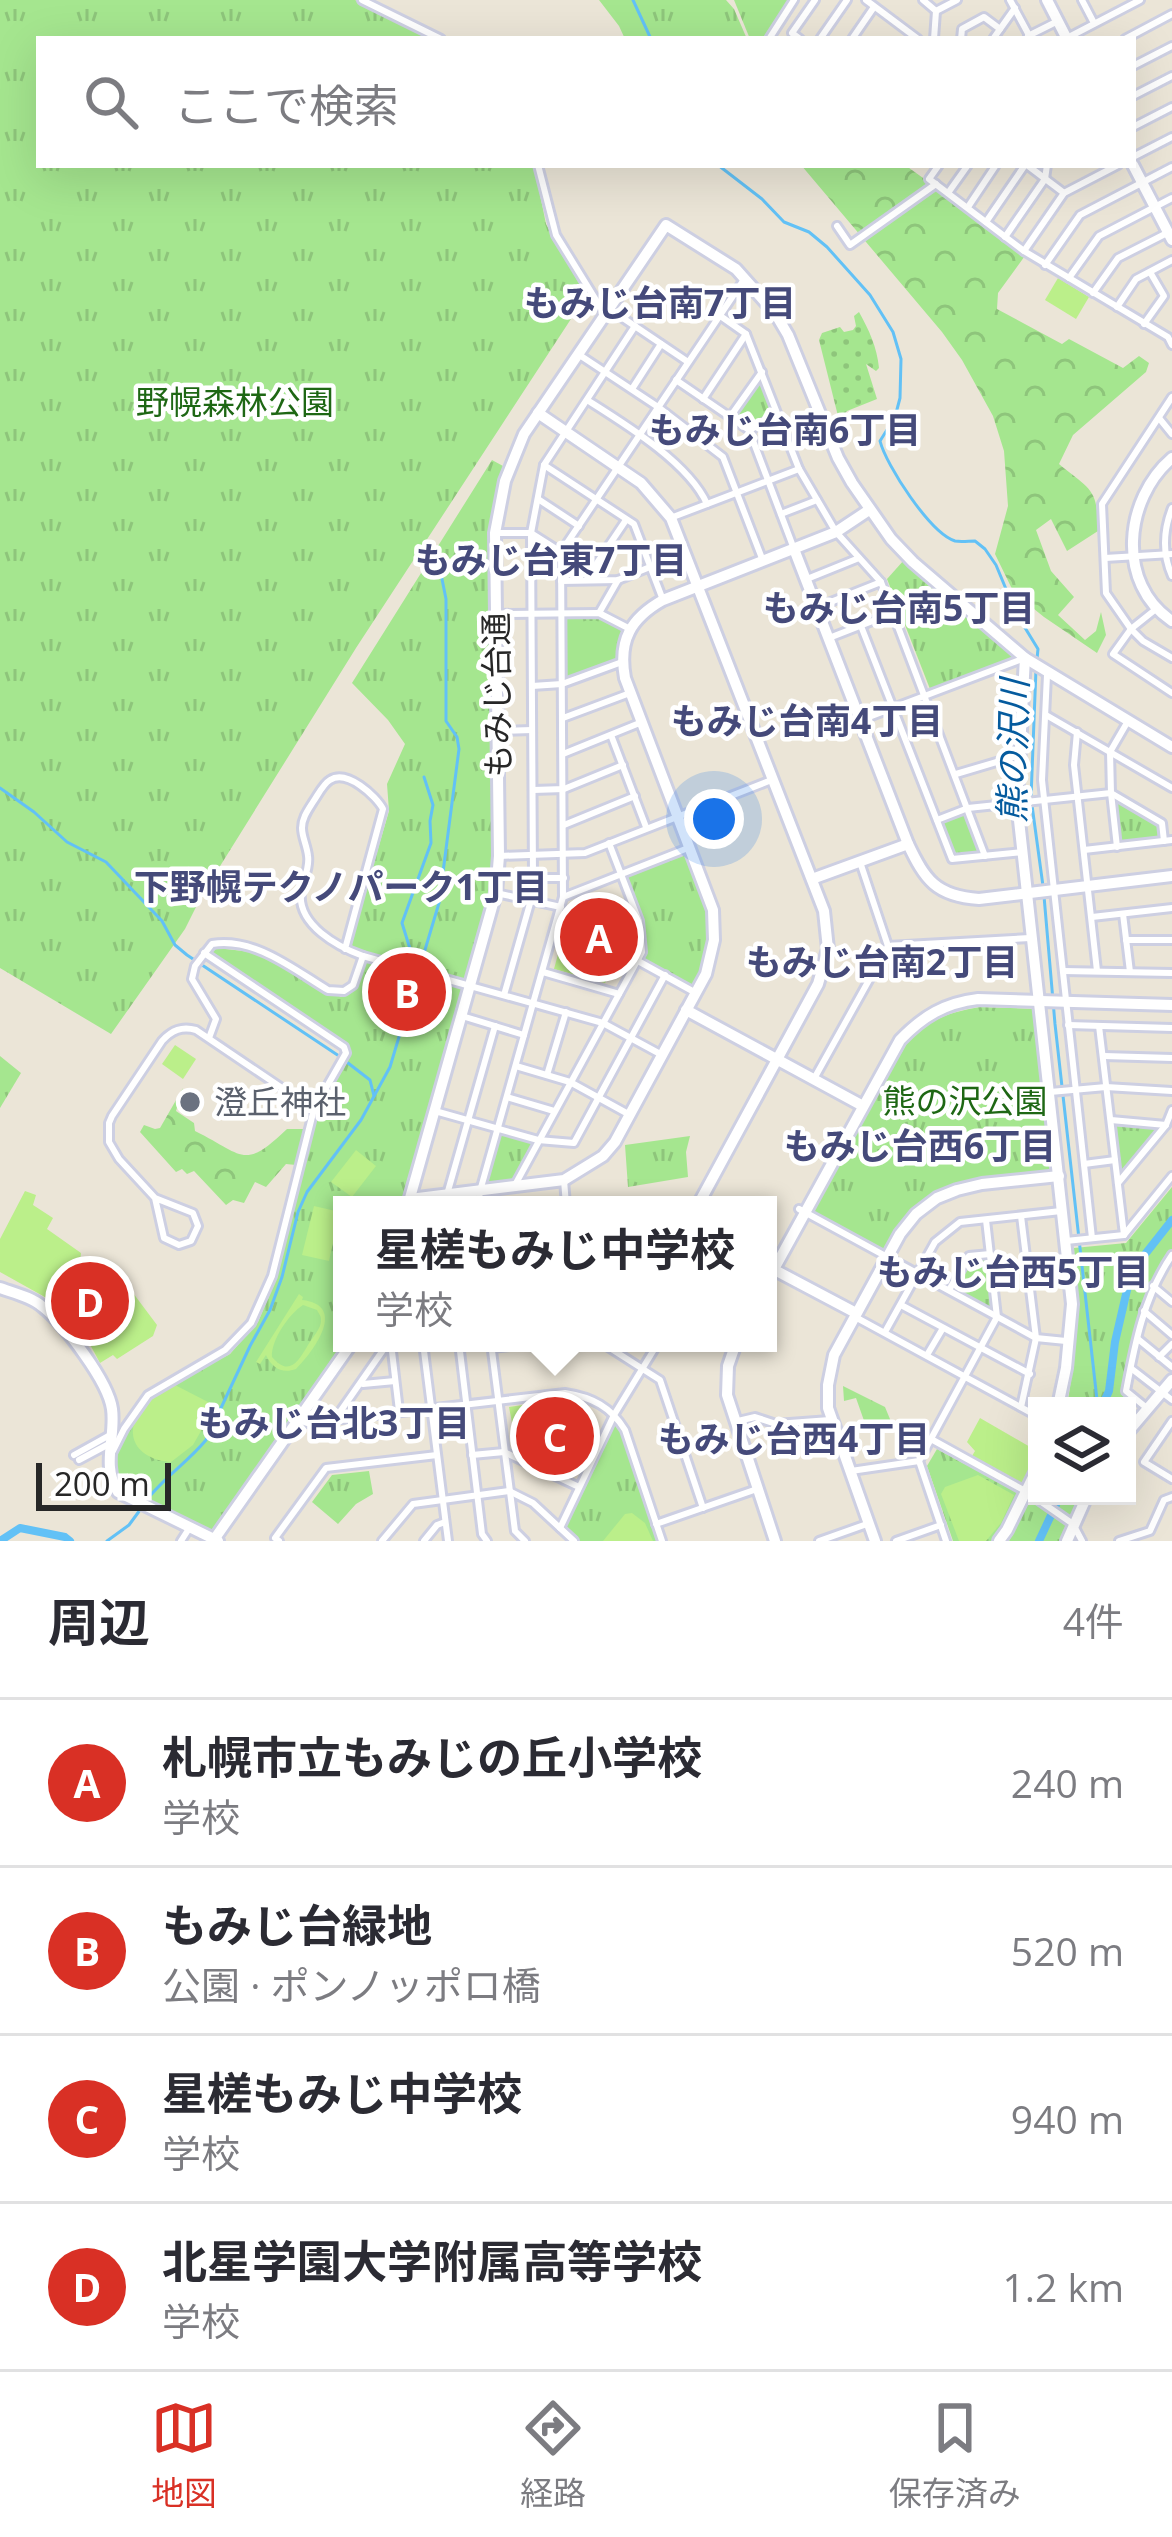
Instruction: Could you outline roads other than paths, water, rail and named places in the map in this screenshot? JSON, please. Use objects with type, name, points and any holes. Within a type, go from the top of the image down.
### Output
[{"type":"street","points":[[362,0],[435,36]]},
{"type":"street","points":[[771,36],[794,0]]},
{"type":"street","points":[[796,36],[792,33],[815,0]]},
{"type":"street","points":[[822,36],[847,0]]},
{"type":"street","points":[[866,0],[907,35]]},
{"type":"street","points":[[922,0],[936,10]]},
{"type":"street","points":[[936,10],[957,0]]},
{"type":"street","points":[[1049,0],[1066,36]]},
{"type":"street","points":[[1082,0],[1094,25]]},
{"type":"street","points":[[1114,0],[1120,10]]},
{"type":"street","points":[[1073,36],[1140,0]]},
{"type":"street","points":[[995,36],[1012,4]]},
{"type":"street","points":[[1012,4],[1028,36]]},
{"type":"street","points":[[858,36],[874,6]]},
{"type":"street","points":[[934,36],[936,10]]},
{"type":"street","points":[[1131,36],[1172,14]]},
{"type":"street","points":[[961,36],[962,29],[984,17],[1000,29]]},
{"type":"street","points":[[1032,36],[1058,21]]},
{"type":"street","points":[[1136,64],[1172,46]]},
{"type":"street","points":[[1136,94],[1172,76]]},
{"type":"street","points":[[1136,125],[1172,106]]},
{"type":"street","points":[[1136,159],[1172,137]]},
{"type":"street","points":[[1046,265],[1080,215],[1172,167]]},
{"type":"street","points":[[539,168],[556,235],[606,310],[688,362]]},
{"type":"street","points":[[937,168],[929,179],[1024,251],[1171,338]]},
{"type":"street","points":[[948,194],[966,168]]},
{"type":"street","points":[[967,207],[994,168]]},
{"type":"street","points":[[986,222],[1024,168]]},
{"type":"street","points":[[1030,168],[1064,193]]},
{"type":"street","points":[[1005,237],[1045,178],[1047,168]]},
{"type":"street","points":[[1096,168],[1100,175]]},
{"type":"street","points":[[1024,251],[1064,193],[1113,168]]},
{"type":"street","points":[[1093,293],[1118,258],[1171,234],[1136,168]]},
{"type":"street","points":[[836,226],[850,245],[936,184]]},
{"type":"street","points":[[1069,279],[1099,236],[1172,198]]},
{"type":"street","name":"もみじ台通","points":[[411,1196],[462,1016],[464,984],[496,892],[496,533],[508,470],[538,413],[661,229],[668,225],[745,278]]},
{"type":"street","points":[[1116,307],[1136,279],[1172,260]]},
{"type":"street","points":[[1144,324],[1163,296],[1150,272]]},
{"type":"street","points":[[479,1196],[563,897],[561,552],[745,278],[788,335],[838,458],[868,510],[914,562],[1027,660],[1172,747]]},
{"type":"street","points":[[718,315],[746,334],[799,469],[836,532],[881,582],[985,856]]},
{"type":"street","points":[[504,995],[531,900],[530,533],[544,465],[635,326]]},
{"type":"street","points":[[703,398],[746,334]]},
{"type":"street","points":[[632,389],[662,344]]},
{"type":"street","points":[[578,353],[723,457],[763,561]]},
{"type":"street","points":[[730,417],[762,372]]},
{"type":"street","points":[[676,380],[749,430],[908,844],[929,881],[952,895],[979,899],[1172,876]]},
{"type":"street","points":[[1172,397],[1102,504],[1106,593],[1143,641],[1172,658]]},
{"type":"street","points":[[587,400],[640,434],[700,487],[707,504]]},
{"type":"street","points":[[538,413],[641,482],[671,518],[827,925],[826,962],[818,984],[703,1196]]},
{"type":"street","points":[[749,430],[779,416]]},
{"type":"street","points":[[1159,417],[1172,434]]},
{"type":"street","points":[[1172,458],[1154,478],[1134,530],[1141,587],[1156,609],[1172,621]]},
{"type":"street","points":[[544,465],[634,524],[663,600]]},
{"type":"street","points":[[671,518],[799,469]]},
{"type":"street","points":[[538,499],[579,526]]},
{"type":"street","points":[[781,514],[817,500]]},
{"type":"street","points":[[461,1196],[564,1180],[603,1156],[706,974],[713,910],[630,692],[622,662],[630,629],[645,610],[663,600],[836,532],[868,510]]},
{"type":"street","points":[[1171,513],[1168,554],[1172,576]]},
{"type":"street","points":[[597,580],[597,563],[626,519]]},
{"type":"street","points":[[496,533],[530,533],[561,552]]},
{"type":"street","points":[[1105,559],[1168,554]]},
{"type":"street","points":[[807,579],[860,558]]},
{"type":"street","points":[[561,581],[617,580],[650,567]]},
{"type":"street","points":[[599,614],[617,580]]},
{"type":"street","points":[[818,607],[881,582]]},
{"type":"street","points":[[1156,609],[1131,629],[1113,654],[1172,693]]},
{"type":"street","points":[[830,638],[893,612]]},
{"type":"street","points":[[496,614],[599,614],[630,629]]},
{"type":"street","points":[[861,626],[952,859],[1023,851]]},
{"type":"street","points":[[861,720],[1027,660]]},
{"type":"street","points":[[1027,660],[1020,755],[1023,851],[1041,892],[1064,971],[1052,998],[1053,1092],[1070,1241],[1072,1304],[1062,1397]]},
{"type":"street","points":[[532,686],[562,685],[622,662]]},
{"type":"street","points":[[1044,671],[1041,892],[1034,938],[1052,998],[1068,1025],[1089,1239]]},
{"type":"street","points":[[562,718],[630,692]]},
{"type":"street","points":[[1046,715],[1172,788]]},
{"type":"street","points":[[1117,847],[1110,752],[1128,721]]},
{"type":"street","points":[[563,754],[642,722]]},
{"type":"street","points":[[498,731],[532,730]]},
{"type":"street","points":[[1077,732],[1074,765],[1097,971]]},
{"type":"street","points":[[611,736],[646,828]]},
{"type":"street","points":[[956,774],[1020,755]]},
{"type":"street","points":[[533,790],[564,790],[623,765]]},
{"type":"street","points":[[345,949],[383,809],[376,799],[338,777],[327,782],[302,828],[309,859],[301,895],[304,910],[332,941],[345,949],[363,956],[603,1023],[662,1056]]},
{"type":"street","points":[[499,856],[585,853],[774,779]]},
{"type":"street","points":[[936,820],[968,808],[1111,794],[1162,823],[1168,841],[1084,850]]},
{"type":"street","points":[[563,825],[634,796]]},
{"type":"street","points":[[514,1187],[642,952],[639,921],[609,843]]},
{"type":"street","points":[[812,879],[908,844]]},
{"type":"street","points":[[563,897],[690,848]]},
{"type":"street","points":[[813,1080],[888,946],[860,862]]},
{"type":"street","points":[[532,878],[564,878]]},
{"type":"street","points":[[496,892],[560,907]]},
{"type":"street","points":[[1091,917],[1172,908]]},
{"type":"street","points":[[1124,914],[1130,972]]},
{"type":"street","points":[[888,946],[1034,938]]},
{"type":"street","points":[[1126,940],[1172,940]]},
{"type":"street","points":[[209,1038],[216,1019],[192,979],[212,944],[261,950],[337,992],[353,985],[363,956]]},
{"type":"street","points":[[110,1459],[148,1395],[225,1350],[251,1323],[272,1276],[314,1109],[346,1054],[344,1047],[200,959]]},
{"type":"street","points":[[638,961],[696,993]]},
{"type":"street","points":[[1064,971],[1172,973]]},
{"type":"street","points":[[543,972],[620,994]]},
{"type":"street","points":[[435,1111],[538,1140],[574,1143],[665,975]]},
{"type":"street","points":[[777,1257],[894,1037],[930,1005],[958,995],[1172,1002]]},
{"type":"street","points":[[686,1010],[860,1105]]},
{"type":"street","points":[[547,1075],[566,1012]]},
{"type":"street","points":[[462,1016],[524,1035]]},
{"type":"street","points":[[1068,1025],[1172,1028]]},
{"type":"street","points":[[446,1196],[495,1026]]},
{"type":"street","points":[[1099,1026],[1124,1234]]},
{"type":"street","points":[[155,1198],[164,1238],[179,1245],[191,1241],[198,1226],[193,1213],[155,1198],[109,1142],[109,1124],[173,1031],[189,1028],[209,1038],[314,1109]]},
{"type":"street","points":[[1103,1056],[1172,1058]]},
{"type":"street","points":[[516,1066],[570,1082],[630,1114]]},
{"type":"street","points":[[1053,1092],[1106,1087],[1172,1091]]},
{"type":"street","points":[[507,1097],[554,1111]]},
{"type":"street","points":[[1118,1183],[1166,1125],[1172,1110]]},
{"type":"street","points":[[1111,1120],[1166,1125]]},
{"type":"street","points":[[1084,1164],[1115,1160]]},
{"type":"street","points":[[875,1541],[828,1408],[834,1355],[908,1222],[938,1198],[982,1184],[1059,1176]]},
{"type":"street","points":[[1070,1241],[1124,1234],[1172,1176]]},
{"type":"street","points":[[564,1180],[565,1196]]},
{"type":"street","points":[[802,1210],[1036,1338],[1070,1341]]},
{"type":"street","points":[[885,1332],[935,1242],[960,1222],[1063,1211]]},
{"type":"street","points":[[1021,1407],[1036,1338],[1022,1216]]},
{"type":"street","points":[[946,1541],[919,1461],[997,1317],[986,1220]]},
{"type":"street","points":[[950,1290],[969,1256],[990,1254]]},
{"type":"street","points":[[1148,1409],[1126,1391],[1144,1311],[1172,1256]]},
{"type":"street","points":[[777,1274],[1028,1411]]},
{"type":"street","points":[[1153,1286],[1172,1302]]},
{"type":"street","points":[[0,1288],[44,1308],[80,1350],[112,1406],[113,1486],[124,1498],[215,1541],[346,1352]]},
{"type":"street","points":[[901,1305],[1030,1374]]},
{"type":"street","points":[[1144,1311],[1172,1335]]},
{"type":"street","points":[[927,1355],[943,1328]]},
{"type":"street","points":[[1137,1339],[1172,1367]]},
{"type":"street","points":[[1159,1357],[1172,1344]]},
{"type":"street","points":[[334,1420],[383,1352]]},
{"type":"street","points":[[390,1352],[399,1413]]},
{"type":"street","points":[[424,1352],[448,1541]]},
{"type":"street","points":[[460,1352],[482,1534],[487,1541]]},
{"type":"street","points":[[492,1352],[515,1531],[525,1541]]},
{"type":"street","points":[[617,1352],[660,1380],[704,1508]]},
{"type":"street","points":[[560,1528],[614,1415],[653,1352]]},
{"type":"street","points":[[728,1352],[720,1395],[771,1541]]},
{"type":"street","points":[[730,1352],[727,1396],[754,1490]]},
{"type":"street","points":[[1130,1367],[1167,1396]]},
{"type":"street","points":[[1136,1422],[1167,1396],[1172,1380]]},
{"type":"street","points":[[360,1384],[395,1381]]},
{"type":"street","points":[[298,1420],[307,1423],[565,1393],[587,1397],[614,1415],[625,1430],[662,1541]]},
{"type":"street","points":[[734,1422],[755,1417],[776,1424],[832,1420]]},
{"type":"street","points":[[1170,1475],[1144,1462],[1172,1421]]},
{"type":"street","points":[[931,1439],[1027,1492],[1070,1523],[1082,1541]]},
{"type":"street","points":[[76,1457],[109,1440]]},
{"type":"street","points":[[472,1455],[505,1452],[579,1487]]},
{"type":"street","points":[[279,1541],[275,1538],[326,1468],[437,1455]]},
{"type":"street","points":[[849,1471],[919,1461]]},
{"type":"street","points":[[656,1524],[754,1490]]},
{"type":"street","points":[[382,1541],[413,1504],[509,1491],[533,1503],[571,1540]]},
{"type":"street","points":[[999,1541],[1027,1492]]},
{"type":"street","points":[[1119,1541],[1150,1531],[1164,1500],[1172,1497]]},
{"type":"street","points":[[1067,1541],[1070,1523],[1081,1505]]},
{"type":"street","points":[[424,1541],[445,1522]]},
{"type":"street","points":[[819,1541],[868,1523]]},
{"type":"street","points":[[896,1541],[941,1526]]},
{"type":"street","points":[[181,1541],[190,1527]]},
{"type":"waterway","name":"熊の沢川","points":[[633,0],[650,36]]},
{"type":"waterway","name":"熊の沢川","points":[[722,168],[784,222],[809,232],[827,247],[870,295],[893,332],[901,359],[900,398],[880,441],[884,452],[910,497],[934,525],[955,541],[975,541],[985,549],[1038,649],[1037,659]]},
{"type":"waterway","points":[[145,1502],[206,1440],[270,1310],[307,1192],[361,1120],[390,1067],[439,903],[459,749],[446,721],[446,599],[441,574]]},
{"type":"waterway","name":"熊の沢川","points":[[1036,669],[1031,798],[1043,886]]},
{"type":"waterway","points":[[411,952],[402,923],[431,843],[433,805],[424,777]]},
{"type":"waterway","points":[[0,788],[67,842],[106,862],[187,955],[339,1056]]},
{"type":"waterway","name":"熊の沢川","points":[[1044,896],[1097,1397]]},
{"type":"waterway","points":[[348,1063],[370,1080],[374,1096]]},
{"type":"waterway","points":[[1106,1397],[1130,1277],[1172,1220]]},
{"type":"waterway","points":[[1039,1541],[1056,1505]]},
{"type":"waterway","points":[[107,1541],[140,1510]]},
{"type":"waterway","points":[[0,1541],[20,1528],[70,1541]]},
{"type":"place","name":"札幌市立もみじの丘小学校","points":[[599,937]]},
{"type":"place","name":"もみじ台緑地","points":[[407,992]]},
{"type":"place","name":"澄丘神社","points":[[190,1102]]},
{"type":"place","name":"北星学園大学附属高等学校","points":[[90,1301]]},
{"type":"place","name":"星槎もみじ中学校","points":[[555,1436]]},
{"type":"district","name":"もみじ台南7丁目","points":[[660,303]]},
{"type":"district","name":"もみじ台南6丁目","points":[[785,430]]},
{"type":"district","name":"もみじ台東7丁目","points":[[551,560]]},
{"type":"district","name":"もみじ台南5丁目","points":[[899,608]]},
{"type":"district","name":"もみじ台南4丁目","points":[[807,721]]},
{"type":"district","name":"下野幌テクノパーク1丁目","points":[[341,887]]},
{"type":"district","name":"もみじ台南2丁目","points":[[882,962]]},
{"type":"district","name":"もみじ台西6丁目","points":[[920,1146]]},
{"type":"district","name":"もみじ台西5丁目","points":[[1013,1272]]},
{"type":"district","name":"もみじ台北3丁目","points":[[334,1423]]},
{"type":"district","name":"もみじ台西4丁目","points":[[794,1439]]},
{"type":"park label","name":"野幌森林公園","points":[[235,402]]},
{"type":"park label","name":"熊の沢公園","points":[[965,1101]]}]
